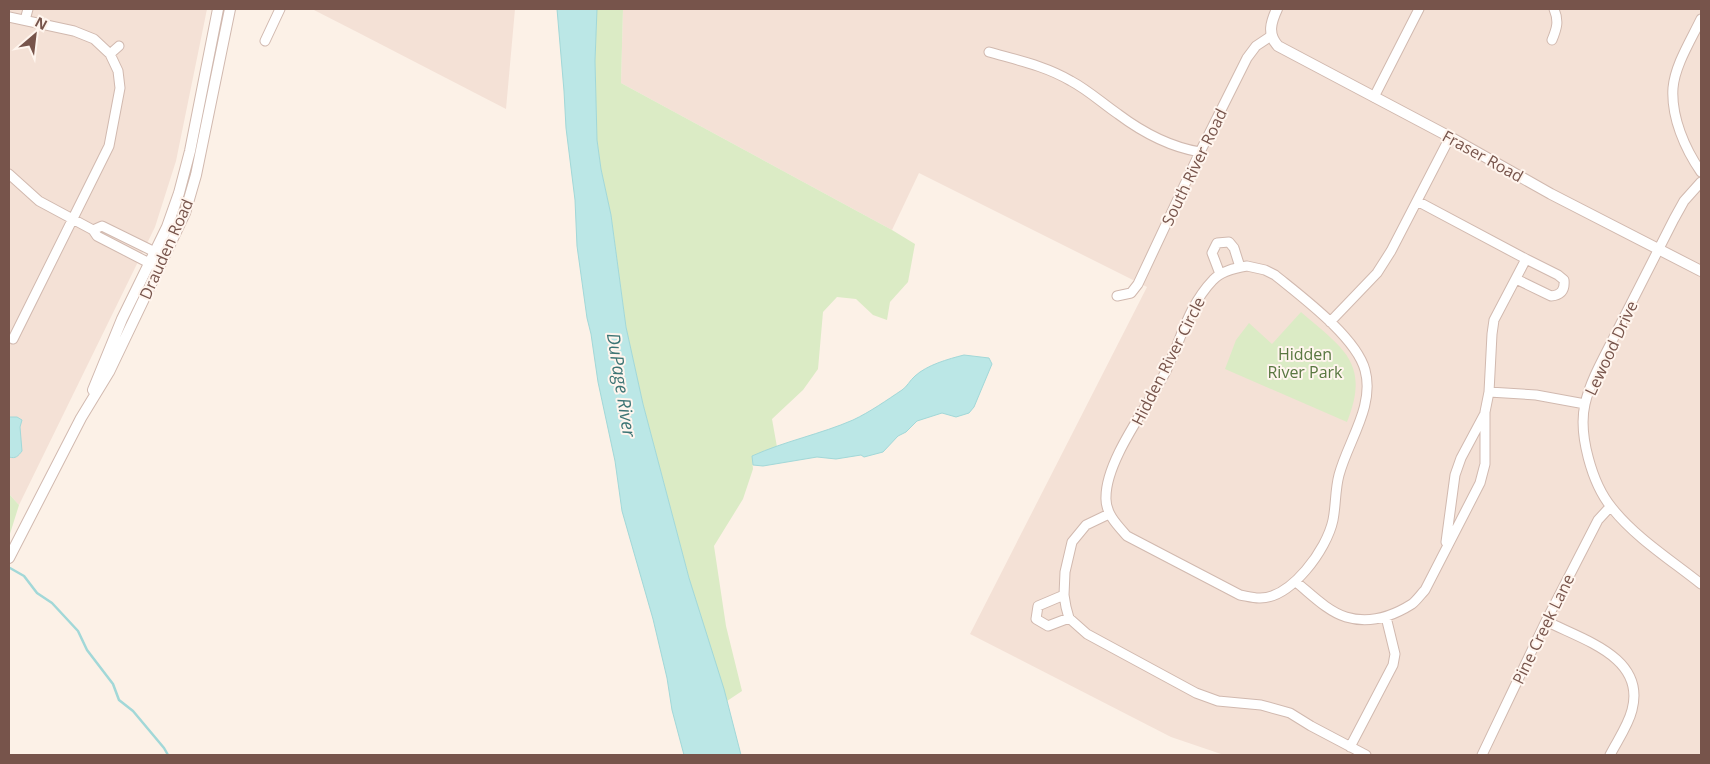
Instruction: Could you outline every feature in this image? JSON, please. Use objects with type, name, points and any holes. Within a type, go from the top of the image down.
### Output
[{"type":"street","points":[[25,20],[28,9]]},
{"type":"street","name":"Drauden Road","points":[[81,418],[122,319],[174,209],[185,172],[218,9]]},
{"type":"street","name":"Drauden Road","points":[[9,558],[81,418],[109,372],[185,213],[196,175],[230,9]]},
{"type":"street","points":[[265,41],[280,9]]},
{"type":"street","points":[[1271,36],[1271,22],[1277,9]]},
{"type":"street","points":[[1374,96],[1419,9]]},
{"type":"street","points":[[1552,40],[1557,29],[1557,17],[1554,9]]},
{"type":"street","points":[[9,17],[86,34],[110,54],[118,71],[120,88],[109,146],[12,339]]},
{"type":"street","points":[[1701,19],[1681,60],[1673,88],[1676,117],[1683,140],[1701,172]]},
{"type":"street","name":"Fraser Road","points":[[1271,36],[1278,46],[1450,137],[1551,194],[1701,271]]},
{"type":"street","name":"South River Road","points":[[1117,296],[1131,293],[1138,284],[1247,58],[1256,46],[1271,36]]},
{"type":"street","points":[[110,54],[120,46]]},
{"type":"street","points":[[989,52],[1039,65],[1058,74],[1091,93],[1136,127],[1182,150],[1200,152]]},
{"type":"street","points":[[1330,322],[1377,274],[1450,137]]},
{"type":"street","points":[[9,174],[33,197],[93,230],[97,236],[160,268]]},
{"type":"street","name":"Lewood Drive","points":[[1701,182],[1684,201],[1596,373],[1585,404],[1583,424],[1586,449],[1594,476],[1610,507],[1628,525],[1701,584]]},
{"type":"street","points":[[1417,202],[1558,275],[1564,280],[1564,287],[1562,293],[1557,296],[1551,296],[1516,279]]},
{"type":"street","points":[[93,230],[102,226],[165,257]]},
{"type":"street","points":[[1220,274],[1212,253],[1217,243],[1229,242],[1234,248],[1240,267]]},
{"type":"street","points":[[1296,582],[1325,606],[1346,618],[1369,620],[1386,617],[1414,603],[1425,590],[1480,483],[1485,464],[1485,412],[1489,392],[1494,320],[1526,259]]},
{"type":"street","name":"Hidden River Circle","points":[[1240,267],[1259,268],[1275,275],[1330,322],[1349,341],[1362,360],[1367,386],[1364,408],[1339,476],[1333,521],[1327,537],[1296,582],[1279,593],[1260,599],[1240,595],[1127,536],[1109,514],[1106,498],[1110,471],[1166,370],[1190,311],[1205,289],[1220,274],[1240,267]]},
{"type":"street","points":[[1489,392],[1536,395],[1585,404]]},
{"type":"street","points":[[1446,548],[1455,476],[1461,458],[1485,412]]},
{"type":"street","name":"Pine Creek Lane","points":[[1482,755],[1546,621],[1598,520],[1610,507]]},
{"type":"street","points":[[1109,514],[1086,525],[1072,542],[1065,572],[1064,595],[1070,618],[1087,634],[1196,693],[1218,701],[1261,706],[1290,713],[1366,755]]},
{"type":"street","points":[[1064,595],[1038,606],[1036,619],[1048,626],[1070,618]]},
{"type":"street","points":[[1350,747],[1393,665],[1394,654],[1391,633],[1386,617]]},
{"type":"street","points":[[1546,621],[1608,652],[1623,665],[1630,678],[1634,692],[1632,710],[1610,755]]},
{"type":"shaded area","points":[[9,9],[207,9],[176,161],[155,227],[19,505],[9,494]]},
{"type":"shaded area","points":[[312,9],[515,9],[506,109],[359,33]]},
{"type":"shaded area","points":[[623,9],[1701,9],[1701,755],[1224,755],[1171,737],[970,634],[1147,287],[919,173],[892,230],[621,83]]},
{"type":"green space","points":[[597,9],[623,9],[621,83],[915,244],[908,282],[890,302],[887,320],[873,315],[856,299],[837,297],[823,312],[818,369],[803,390],[772,419],[777,447],[752,456],[753,469],[743,499],[714,546],[726,626],[742,691],[727,701],[689,578],[643,404],[626,327],[611,215],[597,140],[595,61]]},
{"type":"green space","name":"Hidden River Park","points":[[1301,312],[1340,347],[1354,370],[1356,385],[1354,402],[1347,422],[1225,369],[1236,340],[1249,323],[1272,344]]},
{"type":"green space","points":[[9,494],[19,505],[9,537]]},
{"type":"water","name":"DuPage River","points":[[557,9],[597,9],[595,61],[597,140],[611,215],[626,327],[643,404],[689,578],[724,689],[741,755],[684,755],[672,710],[667,678],[653,619],[622,511],[615,461],[598,382],[587,318],[577,246],[575,200],[566,128]]},
{"type":"water","points":[[964,355],[989,358],[992,364],[974,407],[969,413],[956,417],[942,413],[917,421],[906,432],[898,436],[883,452],[864,457],[861,455],[836,459],[817,457],[763,466],[753,465],[752,456],[853,420],[902,390],[925,369]]},
{"type":"water","points":[[9,417],[17,417],[22,420],[20,427],[22,451],[13,458],[9,457]]},
{"type":"waterway","points":[[10,568],[24,576],[37,593],[52,603],[78,631],[87,650],[113,684],[119,700],[133,711],[168,755]]}]
